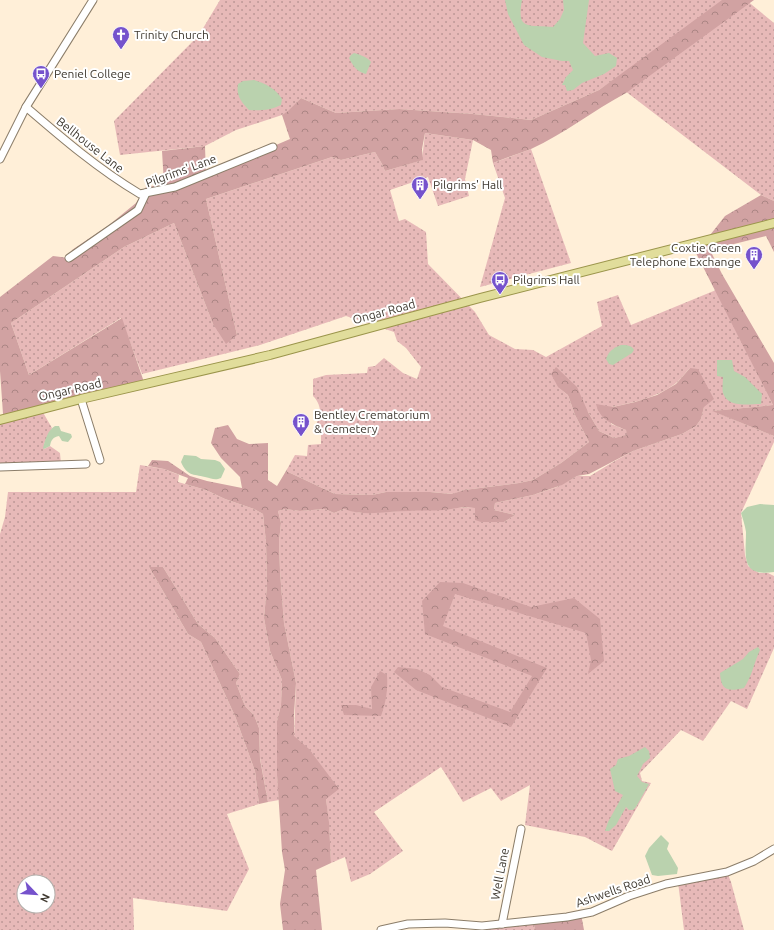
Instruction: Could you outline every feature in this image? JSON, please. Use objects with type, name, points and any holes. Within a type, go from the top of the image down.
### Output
[{"type":"main road","name":"Ongar Road","points":[[0,420],[81,399],[270,355],[480,298],[774,223]]},
{"type":"street","points":[[0,159],[26,107],[93,0]]},
{"type":"street","name":"Bellhouse Lane","points":[[26,107],[116,180],[140,194],[146,193]]},
{"type":"street","name":"Pilgrims' Lane","points":[[69,258],[138,210],[146,193],[175,187],[273,147]]},
{"type":"street","points":[[81,399],[100,460]]},
{"type":"street","points":[[0,467],[86,464]]},
{"type":"street","name":"Well Lane","points":[[502,924],[521,829]]},
{"type":"street","name":"Ashwells Road","points":[[381,930],[408,924],[445,923],[482,926],[567,917],[592,912],[629,896],[666,884],[727,872],[754,861],[774,849]]},
{"type":"shaded area","points":[[220,0],[746,0],[774,23],[774,201],[761,195],[612,81],[599,90],[531,120],[399,109],[336,113],[301,98],[288,112],[282,115],[236,130],[205,146],[120,155],[114,121],[199,35]]},
{"type":"shaded area","points":[[505,0],[522,0],[521,17],[523,22],[526,24],[531,26],[553,27],[560,19],[564,10],[563,0],[589,0],[583,43],[595,56],[609,53],[617,58],[616,66],[604,74],[582,83],[573,90],[567,91],[565,85],[562,85],[566,77],[573,70],[569,61],[542,57],[524,45],[508,14]]},
{"type":"shaded area","points":[[354,53],[364,56],[371,62],[366,74],[358,70],[349,58]]},
{"type":"shaded area","points":[[254,80],[273,89],[282,99],[281,105],[265,110],[249,110],[240,98],[238,84],[243,81]]},
{"type":"shaded area","points":[[425,133],[473,140],[465,179],[469,196],[438,206],[428,177],[390,190],[399,221],[405,219],[426,232],[428,264],[475,312],[489,335],[515,349],[533,350],[546,357],[602,326],[597,302],[618,295],[631,325],[716,290],[773,405],[713,411],[774,436],[774,442],[741,513],[745,555],[748,566],[759,573],[768,573],[774,576],[774,648],[747,709],[731,701],[703,741],[681,730],[640,773],[642,781],[651,783],[612,851],[585,837],[525,825],[530,785],[501,801],[491,788],[463,802],[441,767],[374,812],[403,851],[370,874],[351,882],[345,857],[331,863],[326,799],[294,738],[296,683],[284,623],[279,541],[281,523],[278,511],[285,509],[300,511],[325,509],[334,513],[344,509],[361,513],[475,507],[504,522],[515,515],[494,510],[495,503],[533,495],[557,487],[577,476],[590,476],[633,451],[682,434],[696,426],[701,419],[704,407],[690,368],[679,381],[660,393],[637,401],[612,407],[611,424],[626,430],[628,435],[614,438],[599,431],[588,412],[568,395],[575,415],[589,442],[561,463],[533,480],[464,490],[453,494],[430,492],[386,492],[372,495],[335,494],[286,471],[295,455],[307,456],[308,445],[321,444],[321,431],[316,425],[318,420],[320,420],[320,410],[319,404],[313,396],[313,379],[326,375],[367,373],[368,367],[375,366],[384,358],[403,373],[417,379],[421,367],[406,348],[397,341],[394,332],[346,316],[260,345],[142,374],[121,318],[29,375],[11,323],[124,247],[174,223],[213,324],[237,335],[206,199],[332,157],[341,160],[375,152],[385,171],[422,160]]},
{"type":"shaded area","points":[[531,149],[571,263],[480,287],[505,198],[493,163]]},
{"type":"shaded area","points":[[621,345],[632,347],[634,350],[632,353],[613,365],[609,364],[606,359],[608,354]]},
{"type":"shaded area","points":[[717,360],[732,360],[734,371],[745,377],[762,394],[761,404],[739,404],[729,401],[726,398],[723,393],[723,377],[717,376]]},
{"type":"shaded area","points":[[41,409],[52,428],[44,444],[44,449],[50,446],[60,453],[61,464],[0,467],[0,420]]},
{"type":"shaded area","points":[[55,426],[59,426],[61,431],[71,434],[72,437],[68,442],[62,441],[59,436],[55,437],[50,446],[44,449],[47,436],[50,430]]},
{"type":"shaded area","points":[[184,455],[196,456],[201,459],[220,462],[225,469],[221,478],[213,479],[194,475],[188,472],[183,467],[181,462]]},
{"type":"shaded area","points":[[140,465],[164,469],[179,475],[178,482],[206,490],[263,514],[266,542],[267,585],[264,618],[270,651],[282,680],[281,705],[277,721],[277,775],[279,800],[268,802],[260,758],[259,728],[254,715],[245,706],[236,683],[240,674],[215,638],[198,624],[163,567],[149,567],[188,634],[201,642],[235,716],[255,771],[259,804],[227,814],[249,869],[227,911],[133,898],[134,930],[0,930],[0,534],[5,517],[8,492],[136,492]]},
{"type":"shaded area","points":[[760,504],[774,505],[774,572],[763,573],[755,571],[750,568],[747,563],[746,532],[741,513],[747,507]]},
{"type":"shaded area","points":[[758,647],[760,650],[744,688],[733,690],[726,688],[722,683],[720,673],[743,659],[749,652]]},
{"type":"shaded area","points":[[645,747],[649,751],[650,758],[643,764],[637,776],[642,782],[649,784],[636,807],[633,810],[629,810],[626,807],[616,825],[609,831],[605,831],[608,822],[623,795],[615,791],[610,769],[616,765],[618,759],[629,756]]},
{"type":"shaded area","points":[[661,835],[669,843],[667,849],[678,868],[677,874],[658,876],[652,875],[645,856],[649,848]]},
{"type":"shaded area","points":[[727,872],[744,930],[684,930],[678,882]]},
{"type":"shaded area","points":[[536,920],[534,930],[477,930],[477,926]]},
{"type":"green space","points":[[722,0],[754,0],[626,93],[531,149],[493,163],[491,150],[473,140],[425,133],[422,149],[423,160],[385,171],[375,152],[341,160],[332,157],[206,199],[237,335],[226,344],[213,324],[174,223],[124,247],[11,323],[29,375],[122,318],[145,385],[5,419],[3,414],[0,371],[0,297],[53,256],[69,258],[72,250],[109,225],[136,203],[146,187],[164,184],[162,151],[205,146],[206,175],[290,139],[282,115],[301,98],[336,113],[399,109],[531,120],[599,90]]},
{"type":"green space","points":[[761,195],[774,201],[774,252],[766,236],[710,250],[722,274],[774,363],[774,436],[712,411],[773,405],[696,253],[725,216]]},
{"type":"green space","points":[[556,367],[577,387],[588,412],[599,431],[614,438],[627,435],[626,430],[607,421],[600,414],[596,404],[613,407],[657,395],[676,384],[690,368],[698,369],[714,399],[704,407],[701,419],[696,426],[682,434],[633,451],[589,474],[577,476],[562,485],[533,495],[495,503],[494,510],[515,515],[504,522],[481,522],[475,520],[475,508],[471,507],[376,513],[359,513],[344,509],[334,513],[325,509],[300,511],[285,509],[278,511],[281,523],[279,541],[284,623],[296,683],[294,736],[309,749],[339,789],[326,799],[331,863],[316,870],[322,930],[283,930],[280,904],[285,870],[282,852],[277,775],[277,721],[281,705],[282,680],[270,651],[264,618],[267,585],[266,542],[263,514],[206,490],[185,484],[188,478],[164,469],[148,466],[152,460],[168,461],[190,476],[242,488],[240,477],[221,458],[211,443],[215,428],[228,425],[237,439],[249,444],[268,443],[268,480],[277,486],[286,471],[335,494],[372,495],[386,492],[430,492],[452,494],[464,490],[533,480],[561,463],[589,442],[575,415],[568,395],[558,387],[551,374]]},
{"type":"green space","points":[[149,567],[163,567],[198,624],[215,638],[240,674],[236,683],[245,706],[254,715],[259,728],[260,759],[268,802],[259,804],[255,771],[235,716],[201,642],[188,634]]},
{"type":"green space","points":[[440,582],[463,583],[531,607],[574,598],[600,619],[604,661],[588,674],[591,660],[586,633],[455,594],[443,626],[547,668],[511,727],[416,690],[394,672],[398,667],[417,669],[430,675],[442,687],[510,712],[532,676],[425,634],[422,601]]},
{"type":"green space","points":[[380,671],[387,675],[386,696],[381,716],[344,715],[341,705],[356,705],[372,709],[371,687]]},
{"type":"green space","points":[[581,914],[584,930],[534,930],[536,920]]},
{"type":"place","name":"Trinity Church","points":[[121,50]]},
{"type":"place","name":"Peniel College","points":[[41,89]]},
{"type":"place","name":"Pilgrims' Hall","points":[[420,200]]},
{"type":"place","name":"Coxtie Green Telephone Exchange","points":[[754,270]]},
{"type":"place","name":"Pilgrims Hall","points":[[500,295]]},
{"type":"place","name":"Bentley Crematorium & Cemetery","points":[[301,437]]}]
